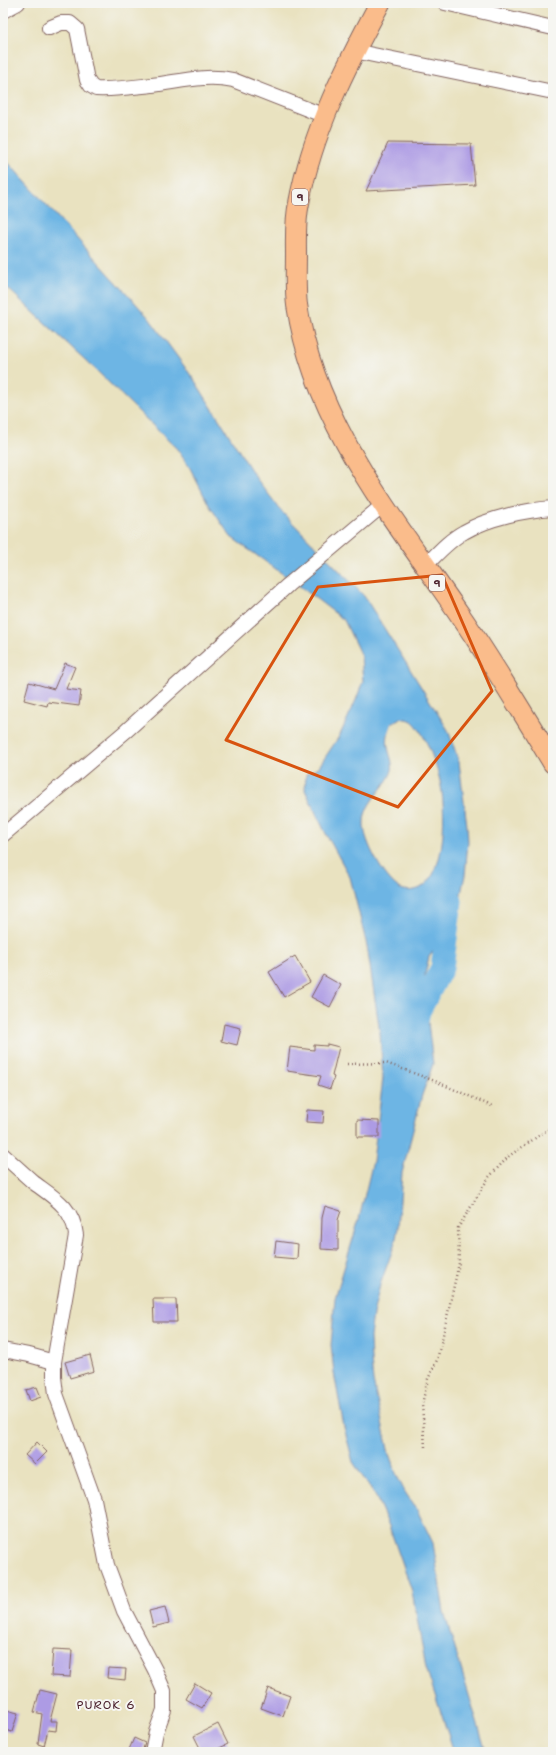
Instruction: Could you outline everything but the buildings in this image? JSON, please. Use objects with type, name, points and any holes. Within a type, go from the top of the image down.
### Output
[{"type":"highway","name":"9","points":[[380,3],[354,51],[325,116],[309,162],[298,204],[296,231],[297,304],[314,375],[325,402],[364,476],[475,637],[553,763]]},
{"type":"street","points":[[3,10],[18,3]]},
{"type":"street","points":[[445,3],[553,28]]},
{"type":"street","points":[[49,28],[61,23],[70,23],[77,28],[87,80],[91,86],[96,89],[152,85],[210,77],[224,78],[325,116]]},
{"type":"street","points":[[354,51],[553,92]]},
{"type":"street","points":[[3,835],[126,731],[288,585],[384,504]]},
{"type":"street","points":[[425,566],[447,545],[464,532],[498,518],[553,508]]},
{"type":"street","points":[[3,1155],[53,1196],[66,1209],[75,1224],[76,1235],[54,1362],[56,1394],[94,1499],[107,1565],[124,1611],[155,1670],[164,1691],[164,1710],[156,1732],[152,1752]]},
{"type":"street","points":[[3,1350],[54,1362]]},
{"type":"path","points":[[347,1064],[386,1063],[494,1107]]},
{"type":"path","points":[[425,1447],[422,1404],[428,1379],[437,1360],[459,1263],[458,1228],[488,1177],[509,1156],[553,1126]]},
{"type":"highlighted area","points":[[442,575],[492,691],[398,807],[226,740],[318,587]]},
{"type":"water","points":[[3,157],[149,318],[195,381],[256,478],[283,513],[364,596],[448,730],[459,762],[468,842],[465,875],[457,912],[450,928],[429,957],[425,974],[424,989],[433,1064],[422,1095],[402,1173],[398,1228],[395,1243],[380,1285],[373,1314],[370,1337],[373,1381],[389,1454],[397,1476],[405,1492],[417,1510],[433,1543],[444,1612],[486,1752],[454,1752],[426,1668],[412,1591],[389,1526],[376,1497],[353,1462],[344,1427],[334,1373],[331,1345],[335,1298],[359,1219],[373,1161],[383,1078],[380,1033],[367,946],[350,877],[325,832],[305,790],[306,774],[318,768],[340,735],[356,700],[363,681],[361,656],[344,620],[231,537],[209,505],[190,468],[177,449],[95,369],[3,284]],"holes":[[[400,718],[412,721],[417,726],[425,740],[438,774],[443,806],[443,838],[436,868],[430,879],[422,887],[411,890],[399,888],[381,868],[367,839],[364,823],[367,809],[391,773],[392,767],[387,740],[392,723]]]},
{"type":"waterway","points":[[415,1029],[419,1011],[442,968],[451,901]]},
{"type":"district","name":"PUROK 6","points":[[106,1705]]}]
